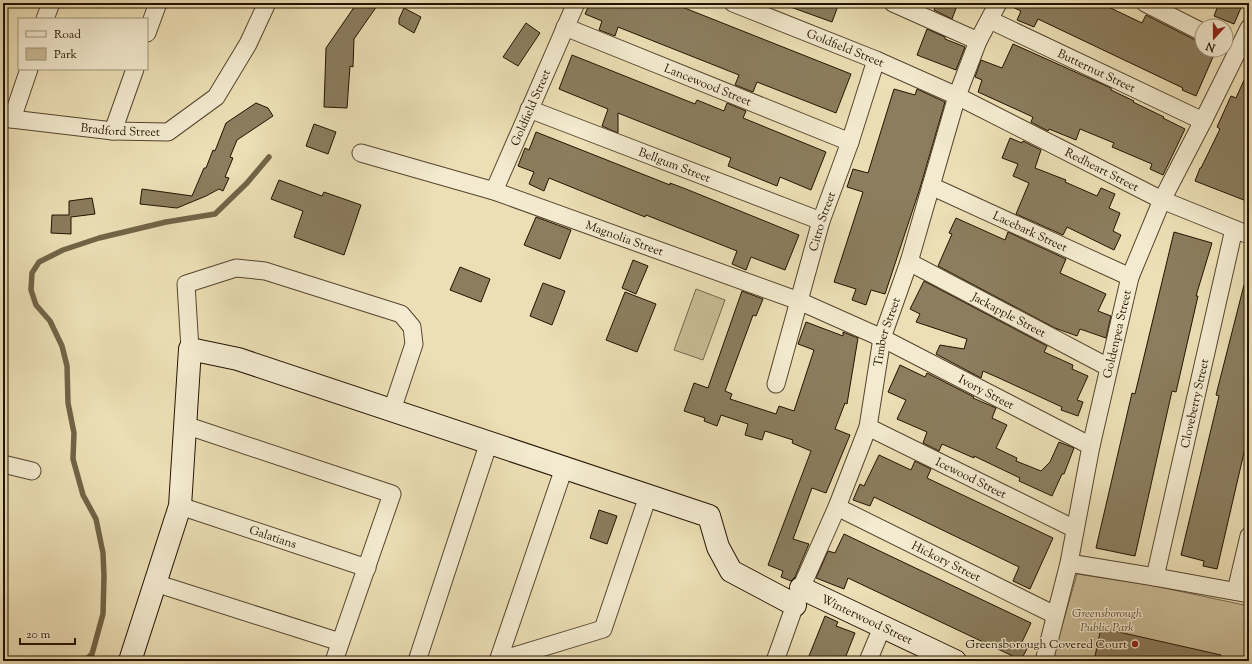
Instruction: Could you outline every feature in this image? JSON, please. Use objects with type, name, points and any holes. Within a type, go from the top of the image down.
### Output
[{"type":"street","points":[[45,18],[51,3]]},
{"type":"street","points":[[148,30],[158,3]]},
{"type":"street","name":"Bradford Street","points":[[8,119],[113,131],[168,132],[216,97],[248,44],[267,3]]},
{"type":"street","name":"Goldfield Street","points":[[494,191],[576,3]]},
{"type":"street","name":"Goldfield Street","points":[[733,3],[876,60],[957,96]]},
{"type":"street","name":"Timber Street","points":[[775,661],[798,597],[837,507],[868,427],[882,338],[909,262],[957,96],[978,41],[998,3]]},
{"type":"street","points":[[1145,3],[1194,28]]},
{"type":"street","points":[[904,5],[978,41]]},
{"type":"street","name":"Butternut Street","points":[[990,20],[1203,121]]},
{"type":"street","name":"Lancewood Street","points":[[565,27],[850,142]]},
{"type":"street","name":"Goldenpea Street","points":[[1234,45],[1249,28]]},
{"type":"street","name":"Goldenpea Street","points":[[1044,661],[1069,563],[1091,446],[1130,277],[1162,200],[1203,121],[1228,58]]},
{"type":"street","name":"Citro Street","points":[[776,384],[821,221],[850,142],[876,60]]},
{"type":"street","points":[[8,119],[29,70]]},
{"type":"street","points":[[113,131],[135,70]]},
{"type":"street","name":"Redheart Street","points":[[957,96],[1162,200],[1242,232]]},
{"type":"street","name":"Bellgum Street","points":[[529,109],[821,221]]},
{"type":"street","name":"Magnolia Street","points":[[361,153],[494,191],[799,301],[882,338]]},
{"type":"street","name":"Lacebark Street","points":[[931,186],[1130,277]]},
{"type":"street","name":"Cloveberry Street","points":[[1154,577],[1242,232]]},
{"type":"street","name":"Jackapple Street","points":[[909,262],[1108,367]]},
{"type":"street","points":[[130,661],[180,506],[190,349],[186,284],[236,268],[265,271],[401,314],[412,327],[414,344],[392,410]]},
{"type":"street","name":"Ivory Street","points":[[882,338],[1091,446]]},
{"type":"street","points":[[190,349],[238,359],[648,496],[603,629],[498,661]]},
{"type":"street","points":[[185,425],[392,494],[334,661]]},
{"type":"street","name":"Icewood Street","points":[[868,427],[1075,528]]},
{"type":"street","points":[[417,661],[489,442]]},
{"type":"street","points":[[3,464],[32,471]]},
{"type":"street","points":[[498,661],[564,468]]},
{"type":"street","name":"Winterwood Street","points":[[648,496],[709,516],[718,547],[731,571],[798,597],[883,626],[955,661]]},
{"type":"street","name":"Galatians","points":[[180,506],[367,568]]},
{"type":"street","name":"Hickory Street","points":[[837,507],[1055,615]]},
{"type":"street","points":[[1069,563],[1243,593],[1249,536]]},
{"type":"street","points":[[155,582],[340,642]]},
{"type":"street","points":[[868,661],[883,626]]},
{"type":"green space","points":[[696,289],[725,300],[703,360],[674,350]]},
{"type":"green space","name":"Greensborough Public Park","points":[[1077,574],[1150,585],[1249,606],[1249,661],[1052,661]]},
{"type":"building","points":[[357,3],[379,3],[354,39],[353,67],[350,66],[347,108],[324,107],[326,48]]},
{"type":"building","points":[[590,3],[672,3],[851,74],[836,113],[757,82],[753,92],[735,85],[739,75],[618,27],[615,36],[599,30],[602,21],[585,14]]},
{"type":"building","points":[[785,3],[839,3],[832,22],[785,5]]},
{"type":"building","points":[[937,3],[958,3],[952,19],[934,10]]},
{"type":"building","points":[[1008,3],[1100,3],[1142,23],[1146,15],[1194,39],[1194,58],[1213,58],[1196,96],[1182,90],[1183,88],[1038,19],[1034,27],[1017,20],[1021,11],[1008,5]]},
{"type":"building","points":[[1219,3],[1243,3],[1234,24],[1234,18],[1219,18],[1214,16]]},
{"type":"building","points":[[404,8],[421,17],[414,33],[399,24],[399,19]]},
{"type":"building","points":[[526,23],[540,33],[518,66],[503,57]]},
{"type":"building","points":[[927,29],[945,37],[945,39],[965,47],[956,70],[917,55]]},
{"type":"building","points":[[1013,44],[1111,88],[1111,90],[1185,129],[1163,175],[1150,169],[1152,164],[1112,147],[1114,143],[1080,129],[1076,140],[1049,129],[1048,131],[1031,122],[1033,117],[978,92],[982,80],[975,77],[981,60],[1002,68]]},
{"type":"building","points":[[572,55],[695,104],[697,100],[724,111],[727,103],[746,111],[743,118],[826,152],[811,190],[780,177],[777,186],[728,166],[731,158],[618,113],[618,133],[602,126],[608,109],[559,89]]},
{"type":"building","points":[[1249,69],[1249,202],[1195,181],[1220,129],[1217,127],[1231,96],[1236,98]]},
{"type":"building","points":[[894,89],[915,95],[917,89],[945,102],[920,188],[885,294],[871,290],[866,305],[852,300],[856,289],[834,282],[863,192],[847,187],[853,169],[868,173]]},
{"type":"building","points":[[256,103],[268,108],[273,116],[237,140],[230,157],[233,158],[225,177],[229,178],[223,191],[219,189],[177,208],[140,204],[142,189],[192,196],[213,150],[215,151],[226,123]]},
{"type":"building","points":[[314,124],[336,132],[328,154],[306,146]]},
{"type":"building","points":[[536,132],[670,185],[670,183],[686,189],[799,235],[785,270],[751,257],[746,270],[732,264],[737,251],[646,215],[645,217],[549,178],[544,191],[529,184],[534,172],[518,166],[525,148],[529,150]]},
{"type":"building","points":[[1010,138],[1022,143],[1023,141],[1041,150],[1035,168],[1066,180],[1065,182],[1097,196],[1101,188],[1115,194],[1109,208],[1120,213],[1113,231],[1121,235],[1114,250],[1067,227],[1063,235],[1016,214],[1029,183],[1013,176],[1018,164],[1002,158]]},
{"type":"building","points":[[279,180],[322,196],[324,192],[361,205],[344,255],[294,237],[303,211],[271,199]]},
{"type":"building","points":[[92,198],[95,214],[71,217],[71,234],[51,233],[52,215],[69,215],[69,201]]},
{"type":"building","points":[[536,217],[571,230],[560,259],[524,245]]},
{"type":"building","points":[[956,218],[1005,240],[1008,232],[1066,259],[1060,273],[1106,294],[1098,311],[1111,316],[1106,338],[1080,329],[1077,336],[1055,328],[938,266],[952,234],[949,233]]},
{"type":"building","points":[[1174,232],[1212,243],[1196,296],[1198,296],[1176,392],[1172,391],[1135,556],[1096,548],[1132,393],[1135,394]]},
{"type":"building","points":[[633,260],[648,266],[636,294],[622,288]]},
{"type":"building","points":[[460,267],[490,279],[481,302],[450,290]]},
{"type":"building","points":[[924,281],[1047,346],[1044,352],[1073,365],[1072,369],[1088,376],[1077,400],[1083,402],[1078,416],[1061,410],[1062,407],[983,371],[981,378],[936,354],[940,345],[964,349],[967,339],[916,322],[920,314],[910,309]]},
{"type":"building","points":[[543,283],[565,291],[552,325],[530,316]]},
{"type":"building","points":[[1244,285],[1249,286],[1249,431],[1217,569],[1203,566],[1204,561],[1181,555],[1219,396],[1216,395]]},
{"type":"building","points":[[742,291],[763,299],[756,316],[753,315],[725,391],[732,394],[730,399],[776,414],[779,406],[794,411],[814,350],[798,344],[806,322],[843,336],[843,332],[858,338],[847,404],[845,403],[835,429],[850,435],[826,493],[812,488],[793,539],[809,544],[795,577],[791,581],[781,577],[783,571],[768,565],[811,451],[792,443],[793,440],[765,431],[762,440],[745,435],[748,424],[721,415],[717,426],[704,421],[705,418],[684,411],[694,383],[708,388]]},
{"type":"building","points":[[625,292],[656,304],[637,352],[606,340]]},
{"type":"building","points":[[900,365],[925,377],[927,373],[974,397],[973,398],[996,408],[992,418],[1007,425],[996,448],[1017,458],[1016,461],[1041,471],[1050,462],[1059,442],[1074,448],[1064,474],[1062,474],[1052,496],[1019,481],[1020,478],[974,456],[974,458],[942,444],[939,451],[923,443],[927,432],[897,419],[906,400],[888,392]]},
{"type":"building","points":[[879,455],[911,470],[915,461],[931,469],[927,478],[1053,538],[1030,589],[1013,581],[1019,567],[874,497],[870,506],[853,500],[860,484],[864,486]]},
{"type":"building","points":[[599,510],[617,516],[607,544],[590,538]]},
{"type":"building","points":[[844,534],[1031,623],[1022,642],[1029,645],[1021,660],[848,578],[844,589],[816,578],[828,551],[835,553]]},
{"type":"building","points":[[825,616],[838,622],[836,626],[855,633],[844,661],[807,661]]},
{"type":"building","name":"Greensborough Covered Court","points":[[1101,628],[1221,655],[1220,661],[1094,661]]},
{"type":"waterway","points":[[84,661],[92,654],[103,614],[103,553],[96,519],[83,495],[73,459],[74,433],[68,403],[67,366],[62,346],[50,321],[36,305],[31,290],[32,273],[39,262],[63,250],[99,238],[166,222],[215,214],[247,183],[269,157]]},
{"type":"place","name":"Greensborough Covered Court","points":[[1135,644]]}]
